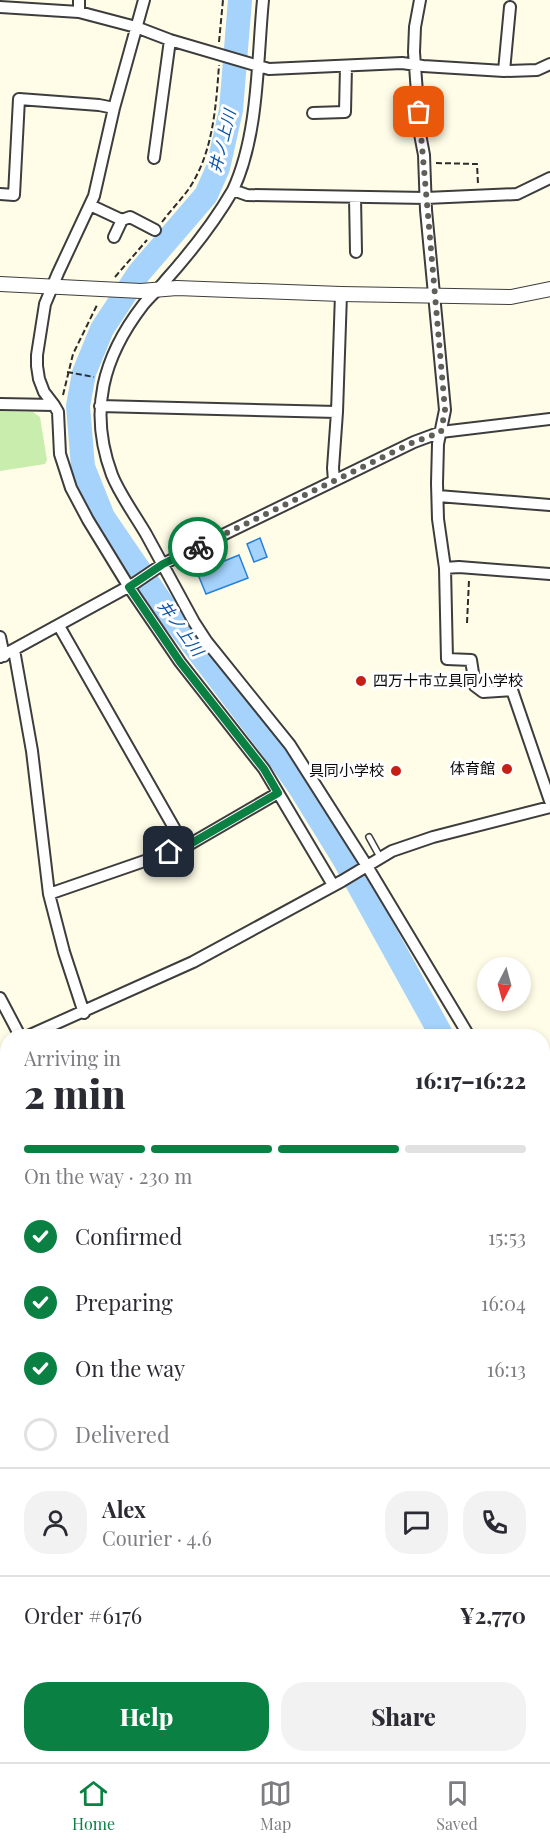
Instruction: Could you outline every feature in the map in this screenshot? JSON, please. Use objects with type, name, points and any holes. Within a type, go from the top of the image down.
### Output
[{"type":"street","points":[[79,0],[79,12]]},
{"type":"street","points":[[144,0],[90,205],[45,304],[37,355],[39,379],[44,392],[58,412],[60,454],[71,488],[88,520],[180,662],[264,769],[338,883]]},
{"type":"street","points":[[263,0],[258,66],[249,135],[239,177],[233,190],[202,236],[159,289],[144,303],[127,327],[103,379],[100,406],[102,441],[112,476],[161,566],[207,642],[290,745],[465,1029]]},
{"type":"street","points":[[420,0],[415,27],[415,66],[445,410],[438,444],[438,519],[445,568],[447,659],[471,660],[476,686],[483,692],[512,690],[550,801]]},
{"type":"street","points":[[0,7],[79,12],[136,27],[170,40],[258,66],[281,70],[402,63],[415,66],[504,71],[537,70],[550,64]]},
{"type":"street","points":[[504,71],[510,7]]},
{"type":"street","points":[[154,158],[170,40]]},
{"type":"street","points":[[313,113],[345,112],[346,66]]},
{"type":"street","points":[[0,194],[14,195],[19,99],[114,108]]},
{"type":"street","points":[[233,190],[247,195],[426,198],[517,194],[550,178]]},
{"type":"street","points":[[355,197],[356,252]]},
{"type":"street","points":[[90,205],[122,220]]},
{"type":"street","points":[[114,237],[122,220],[130,217],[155,230]]},
{"type":"street","points":[[0,284],[141,291],[177,288],[511,297],[550,289]]},
{"type":"street","points":[[334,481],[341,294]]},
{"type":"street","points":[[0,404],[54,405]]},
{"type":"street","points":[[100,406],[337,412]]},
{"type":"street","points":[[0,637],[2,656],[132,585],[161,566],[414,442],[441,432],[550,419]]},
{"type":"street","points":[[438,496],[550,505]]},
{"type":"street","points":[[445,568],[550,574]]},
{"type":"street","points":[[59,626],[185,847]]},
{"type":"street","points":[[14,650],[32,751],[49,894],[64,952],[84,1013]]},
{"type":"street","points":[[49,894],[185,847],[278,793]]},
{"type":"street","points":[[45,1029],[193,962],[338,883],[380,857],[433,837],[550,807]]},
{"type":"street","points":[[0,998],[16,1029]]},
{"type":"lane","points":[[369,837],[380,857]]},
{"type":"path","points":[[54,405],[62,399],[74,354],[98,303],[189,189],[202,162],[216,106],[223,0]]},
{"type":"path","points":[[433,163],[477,164],[478,196]]},
{"type":"path","points":[[68,372],[103,379]]},
{"type":"path","points":[[467,623],[469,568]]},
{"type":"green space","points":[[0,411],[33,412],[40,417],[47,460],[45,464],[0,471]]},
{"type":"water","points":[[260,538],[267,557],[254,562],[247,544]]},
{"type":"water","points":[[239,555],[248,578],[206,594],[197,572]]},
{"type":"waterway","name":"井ノ上川","points":[[240,0],[231,110],[218,168],[206,195],[139,273],[102,329],[84,373],[78,406],[83,467],[103,517],[163,605],[299,786],[344,859],[438,1029]]},
{"type":"way so far","points":[[198,547],[414,442],[441,432],[445,410],[419,112]]},
{"type":"place","name":"四万十市立具同小学校","points":[[361,681]]},
{"type":"place","name":"体育館","points":[[507,769]]},
{"type":"place","name":"具同小学校","points":[[396,771]]},
{"type":"route","points":[[169,852],[185,847],[278,793],[264,769],[180,662],[129,587],[163,564],[198,547]]}]
